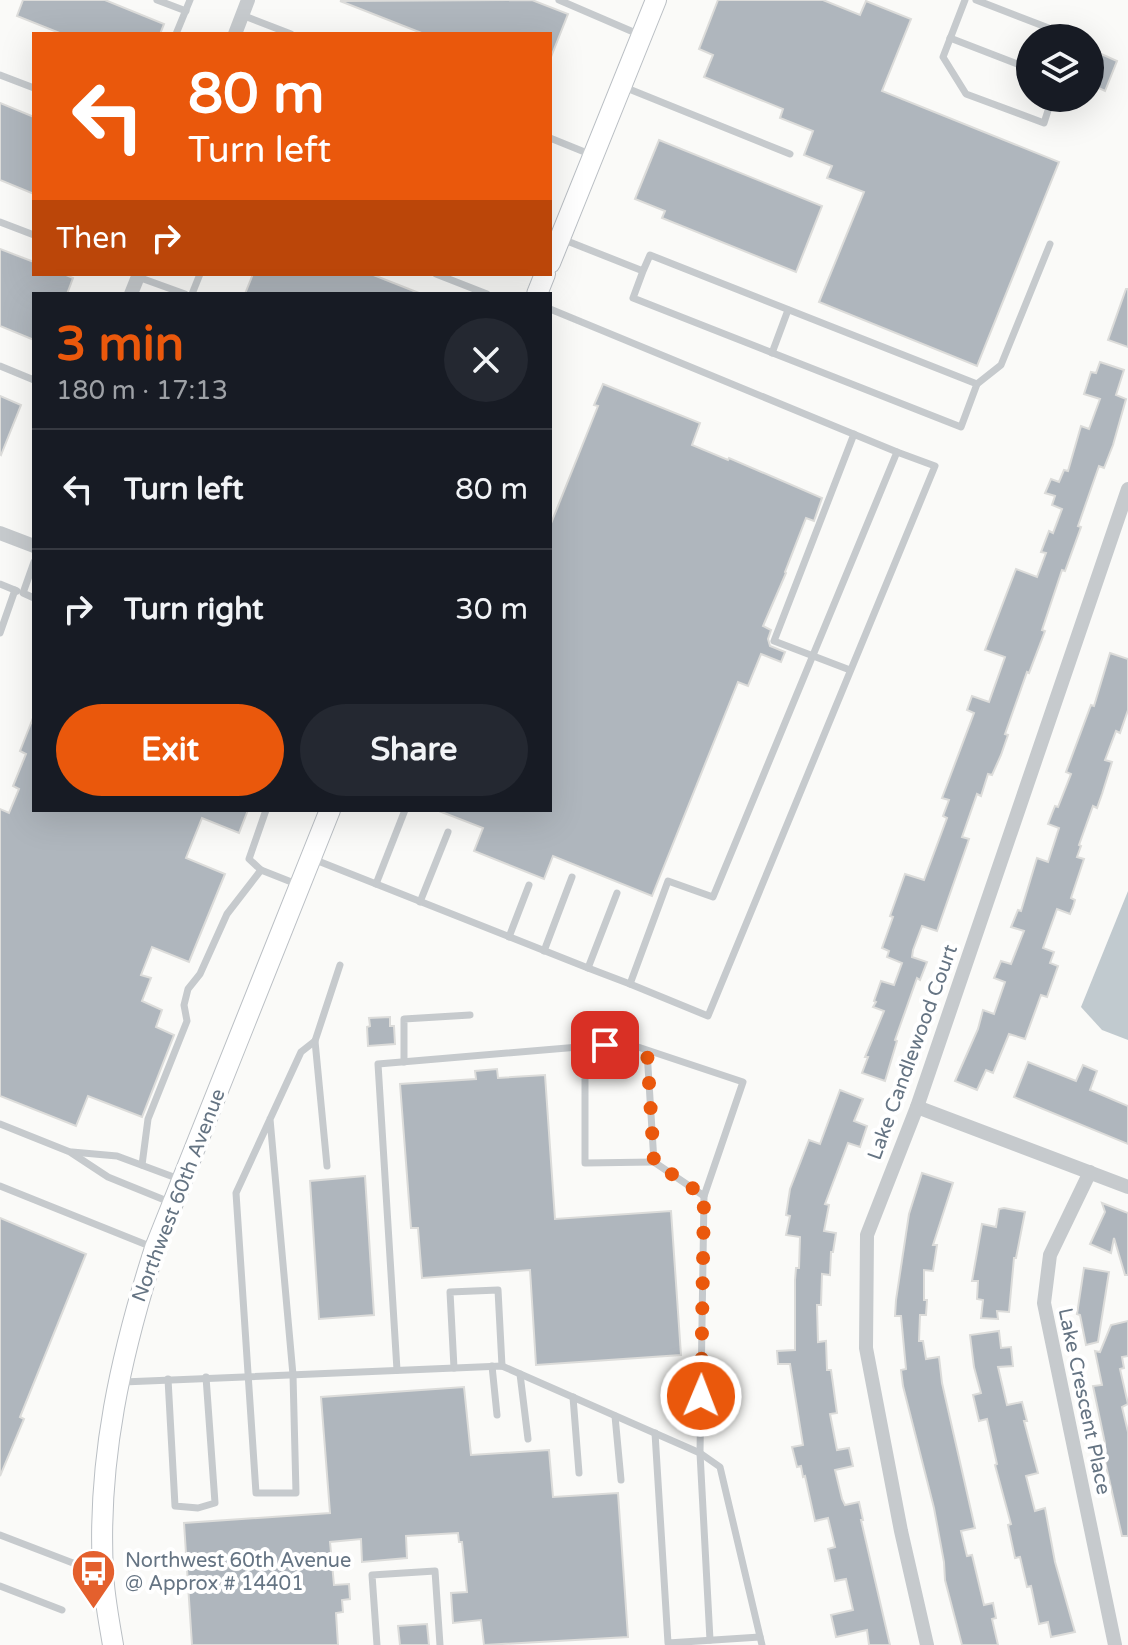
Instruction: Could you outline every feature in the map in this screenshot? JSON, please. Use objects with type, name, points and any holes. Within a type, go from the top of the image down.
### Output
[{"type":"street","points":[[236,32],[248,0]]},
{"type":"street","points":[[552,256],[656,0]]},
{"type":"street","name":"Lake Candlewood Court","points":[[927,1645],[901,1531],[866,1348],[867,1235],[917,1107],[1121,528],[1128,489]]},
{"type":"street","points":[[0,533],[32,543]]},
{"type":"street","name":"Northwest 60th Avenue","points":[[113,1645],[103,1574],[102,1512],[116,1382],[155,1248],[329,812]]},
{"type":"street","points":[[917,1107],[1128,1187]]},
{"type":"street","name":"Lake Crescent Place","points":[[1090,1172],[1050,1255],[1044,1303],[1114,1640]]},
{"type":"street","points":[[1114,1640],[1128,1631]]},
{"type":"lane","points":[[157,0],[186,11]]},
{"type":"lane","points":[[177,32],[190,0]]},
{"type":"lane","points":[[559,0],[642,35]]},
{"type":"lane","points":[[965,0],[943,57],[966,94],[1044,123],[1048,112]]},
{"type":"lane","points":[[976,0],[1038,24]]},
{"type":"lane","points":[[242,15],[286,32]]},
{"type":"lane","points":[[950,38],[1016,64]]},
{"type":"lane","points":[[0,75],[32,87]]},
{"type":"lane","points":[[622,86],[790,154]]},
{"type":"lane","points":[[552,139],[593,155]]},
{"type":"lane","points":[[0,222],[32,234]]},
{"type":"lane","points":[[560,239],[643,271]]},
{"type":"lane","points":[[977,384],[650,255],[633,298],[961,427],[977,384],[1001,365],[1050,244]]},
{"type":"lane","points":[[138,276],[180,292]]},
{"type":"lane","points":[[441,276],[482,292]]},
{"type":"lane","points":[[311,859],[708,1016],[935,466],[552,310]]},
{"type":"lane","points":[[772,353],[788,310]]},
{"type":"lane","points":[[0,366],[32,379]]},
{"type":"lane","points":[[850,670],[774,641],[854,434]]},
{"type":"lane","points":[[630,984],[668,881],[713,897],[897,452]]},
{"type":"lane","points":[[0,633],[32,566]]},
{"type":"lane","points":[[0,584],[32,597]]},
{"type":"lane","points":[[265,812],[249,859],[261,870],[300,885]]},
{"type":"lane","points":[[376,884],[404,812]]},
{"type":"lane","points":[[420,902],[448,832]]},
{"type":"lane","points":[[142,1165],[148,1119],[187,1021],[184,1005],[188,989],[200,974],[227,914],[261,870]]},
{"type":"lane","points":[[544,951],[572,877]]},
{"type":"lane","points":[[509,937],[529,885]]},
{"type":"lane","points":[[588,968],[617,893]]},
{"type":"lane","points":[[327,1166],[315,1041],[340,965]]},
{"type":"lane","points":[[404,1062],[404,1019],[470,1015]]},
{"type":"lane","points":[[270,1119],[293,1375],[296,1493],[256,1493],[236,1193],[270,1119],[301,1052],[315,1041]]},
{"type":"lane","points":[[397,1370],[378,1064],[626,1043],[743,1082],[704,1196],[700,1453],[710,1640]]},
{"type":"lane","points":[[585,1047],[585,1163],[654,1162],[704,1196]]},
{"type":"lane","points":[[647,1051],[654,1162]]},
{"type":"lane","points":[[0,1124],[70,1152],[108,1177],[172,1203]]},
{"type":"lane","points":[[70,1152],[117,1156],[181,1180]]},
{"type":"lane","points":[[0,1186],[155,1248]]},
{"type":"lane","points":[[454,1368],[450,1292],[462,1291],[498,1290],[502,1366]]},
{"type":"lane","points":[[492,1366],[497,1415]]},
{"type":"lane","points":[[116,1382],[502,1366],[615,1416],[655,1433],[700,1453],[720,1467],[761,1641],[668,1643],[655,1433]]},
{"type":"lane","points":[[520,1374],[528,1439]]},
{"type":"lane","points":[[168,1379],[175,1506],[198,1508],[215,1503],[206,1377]]},
{"type":"lane","points":[[573,1397],[579,1473]]},
{"type":"lane","points":[[615,1416],[621,1480]]},
{"type":"lane","points":[[0,1535],[103,1574]]},
{"type":"lane","points":[[377,1645],[372,1575],[435,1571],[440,1645]]},
{"type":"lane","points":[[0,1586],[62,1610]]},
{"type":"shaded area","points":[[1128,891],[1128,1040],[1102,1030],[1081,1007]]},
{"type":"building","points":[[23,0],[105,0],[164,24],[161,32],[57,32],[17,16]]},
{"type":"building","points":[[532,0],[568,14],[552,54],[552,32],[419,32],[340,1]]},
{"type":"building","points":[[718,0],[823,0],[860,15],[866,1],[911,19],[882,91],[1059,162],[977,366],[819,302],[864,192],[827,178],[832,166],[804,155],[813,131],[780,118],[783,109],[704,77],[713,55],[699,49]]},
{"type":"building","points":[[1104,55],[1117,61],[1104,91]]},
{"type":"building","points":[[0,103],[32,116],[32,193],[0,180]]},
{"type":"building","points":[[659,140],[822,206],[796,272],[662,218],[665,211],[635,199]]},
{"type":"building","points":[[0,249],[32,261],[32,276],[73,278],[68,292],[32,292],[32,339],[0,326]]},
{"type":"building","points":[[252,276],[376,276],[416,292],[246,292]]},
{"type":"building","points":[[1128,289],[1128,347],[1108,340]]},
{"type":"building","points":[[1100,362],[1124,370],[1116,395],[1126,399],[1113,445],[1104,468],[1099,466],[1078,526],[1081,527],[1065,571],[1062,570],[1042,630],[1045,631],[1005,734],[1008,735],[1001,755],[992,775],[988,774],[981,796],[977,794],[962,837],[969,839],[937,931],[922,926],[913,950],[912,957],[927,962],[920,980],[917,978],[895,1040],[885,1081],[862,1073],[868,1057],[865,1057],[884,1011],[873,1007],[881,981],[894,985],[902,963],[887,957],[889,951],[882,948],[893,917],[890,916],[905,874],[924,880],[947,818],[943,816],[949,800],[942,798],[974,713],[967,710],[972,696],[989,702],[1005,657],[985,650],[1016,569],[1037,577],[1046,553],[1041,552],[1049,531],[1053,533],[1062,509],[1052,505],[1055,496],[1045,493],[1051,479],[1059,482],[1064,470],[1068,471],[1081,426],[1089,429],[1100,399],[1084,394],[1091,372],[1096,373]]},
{"type":"building","points":[[603,384],[700,423],[692,445],[822,498],[814,521],[806,518],[763,626],[771,630],[768,639],[770,646],[785,652],[781,662],[761,654],[748,686],[738,682],[652,896],[553,856],[544,879],[474,851],[483,828],[442,812],[552,812],[552,521],[598,406],[594,405]]},
{"type":"building","points":[[0,396],[21,405],[1,455],[0,454]]},
{"type":"building","points":[[1110,653],[1128,659],[1128,710],[1105,760],[1112,762],[1097,808],[1093,806],[1079,845],[1077,857],[1084,859],[1071,898],[1075,900],[1073,907],[1070,914],[1057,909],[1043,948],[1054,952],[1050,963],[1058,966],[1047,997],[1041,995],[1025,1039],[1009,1034],[993,1073],[986,1070],[977,1090],[955,1081],[983,1010],[994,1014],[1005,982],[994,978],[1001,961],[1011,964],[1024,931],[1011,927],[1018,910],[1021,911],[1037,858],[1048,862],[1059,828],[1048,824],[1071,774],[1066,772],[1091,705],[1094,706]]},
{"type":"building","points":[[32,721],[32,812],[247,812],[239,833],[202,818],[186,858],[225,874],[189,962],[152,947],[141,975],[151,978],[142,1001],[162,1010],[156,1027],[174,1035],[142,1117],[88,1096],[76,1126],[0,1096],[0,809],[9,813],[19,789],[13,786],[26,754],[20,751]]},
{"type":"building","points":[[390,1017],[395,1044],[368,1046],[369,1018]]},
{"type":"building","points":[[1028,1062],[1076,1081],[1083,1065],[1097,1071],[1090,1090],[1128,1106],[1128,1144],[1014,1097]]},
{"type":"building","points":[[497,1069],[498,1078],[545,1075],[555,1219],[671,1211],[681,1355],[536,1365],[530,1270],[422,1278],[418,1228],[411,1228],[400,1084],[476,1079],[475,1071]]},
{"type":"building","points":[[840,1090],[863,1099],[854,1121],[867,1126],[860,1147],[848,1143],[825,1204],[829,1205],[824,1231],[836,1233],[830,1275],[822,1274],[821,1305],[817,1305],[818,1342],[826,1341],[827,1370],[831,1370],[837,1413],[830,1414],[837,1450],[849,1448],[853,1466],[835,1470],[845,1505],[859,1502],[890,1645],[869,1645],[867,1630],[836,1637],[831,1615],[853,1610],[846,1579],[835,1581],[828,1549],[835,1547],[828,1518],[815,1521],[805,1476],[801,1466],[797,1467],[792,1447],[803,1445],[790,1364],[778,1364],[777,1351],[795,1350],[795,1280],[796,1268],[799,1268],[800,1237],[786,1235],[790,1189],[809,1140],[820,1144]]},
{"type":"building","points":[[922,1173],[953,1183],[933,1245],[937,1245],[933,1271],[924,1270],[926,1315],[920,1315],[919,1341],[923,1341],[926,1359],[939,1357],[942,1383],[975,1528],[961,1531],[967,1556],[972,1555],[984,1605],[993,1603],[996,1618],[992,1619],[998,1645],[962,1645],[945,1580],[934,1508],[903,1386],[901,1370],[906,1369],[901,1316],[895,1316],[896,1300],[909,1214]]},
{"type":"building","points":[[365,1176],[374,1315],[319,1319],[310,1181]]},
{"type":"building","points":[[1102,1203],[1128,1213],[1128,1275],[1125,1275],[1114,1238],[1111,1253],[1090,1244],[1105,1212]]},
{"type":"building","points":[[999,1209],[1025,1212],[1014,1258],[1009,1312],[997,1311],[998,1319],[981,1318],[983,1300],[977,1299],[978,1281],[972,1281],[982,1224],[996,1227]]},
{"type":"building","points":[[0,1218],[86,1254],[20,1417],[24,1419],[0,1476]]},
{"type":"building","points":[[1084,1268],[1109,1272],[1098,1342],[1086,1345],[1080,1315],[1077,1314]]},
{"type":"building","points":[[1128,1321],[1128,1356],[1122,1357],[1124,1368],[1120,1369],[1128,1404],[1122,1407],[1128,1432],[1128,1536],[1122,1536],[1102,1448],[1105,1448],[1105,1443],[1093,1386],[1102,1385],[1095,1351],[1100,1352],[1111,1325]]},
{"type":"building","points":[[999,1331],[1001,1348],[1011,1347],[1013,1366],[998,1367],[1007,1405],[1022,1402],[1038,1473],[1026,1476],[1035,1511],[1045,1508],[1055,1562],[1075,1632],[1051,1637],[1048,1622],[1039,1624],[1031,1586],[1027,1587],[1020,1557],[1015,1558],[1008,1525],[1011,1524],[995,1465],[987,1419],[979,1421],[973,1395],[981,1393],[970,1335]]},
{"type":"building","points":[[464,1387],[471,1455],[549,1450],[553,1497],[618,1493],[628,1637],[484,1645],[481,1620],[453,1623],[451,1593],[467,1592],[462,1542],[459,1542],[458,1533],[406,1536],[407,1558],[362,1562],[361,1539],[330,1542],[334,1585],[349,1584],[350,1599],[342,1600],[343,1612],[336,1613],[338,1645],[192,1645],[184,1523],[330,1513],[321,1397]]},
{"type":"building","points":[[427,1624],[429,1645],[400,1645],[398,1626]]},
{"type":"place","name":"Northwest 60th Avenue @ Approx # 14401","points":[[94,1610]]},
{"type":"route","points":[[605,1045],[626,1043],[647,1051],[654,1162],[704,1196],[701,1396]]}]
